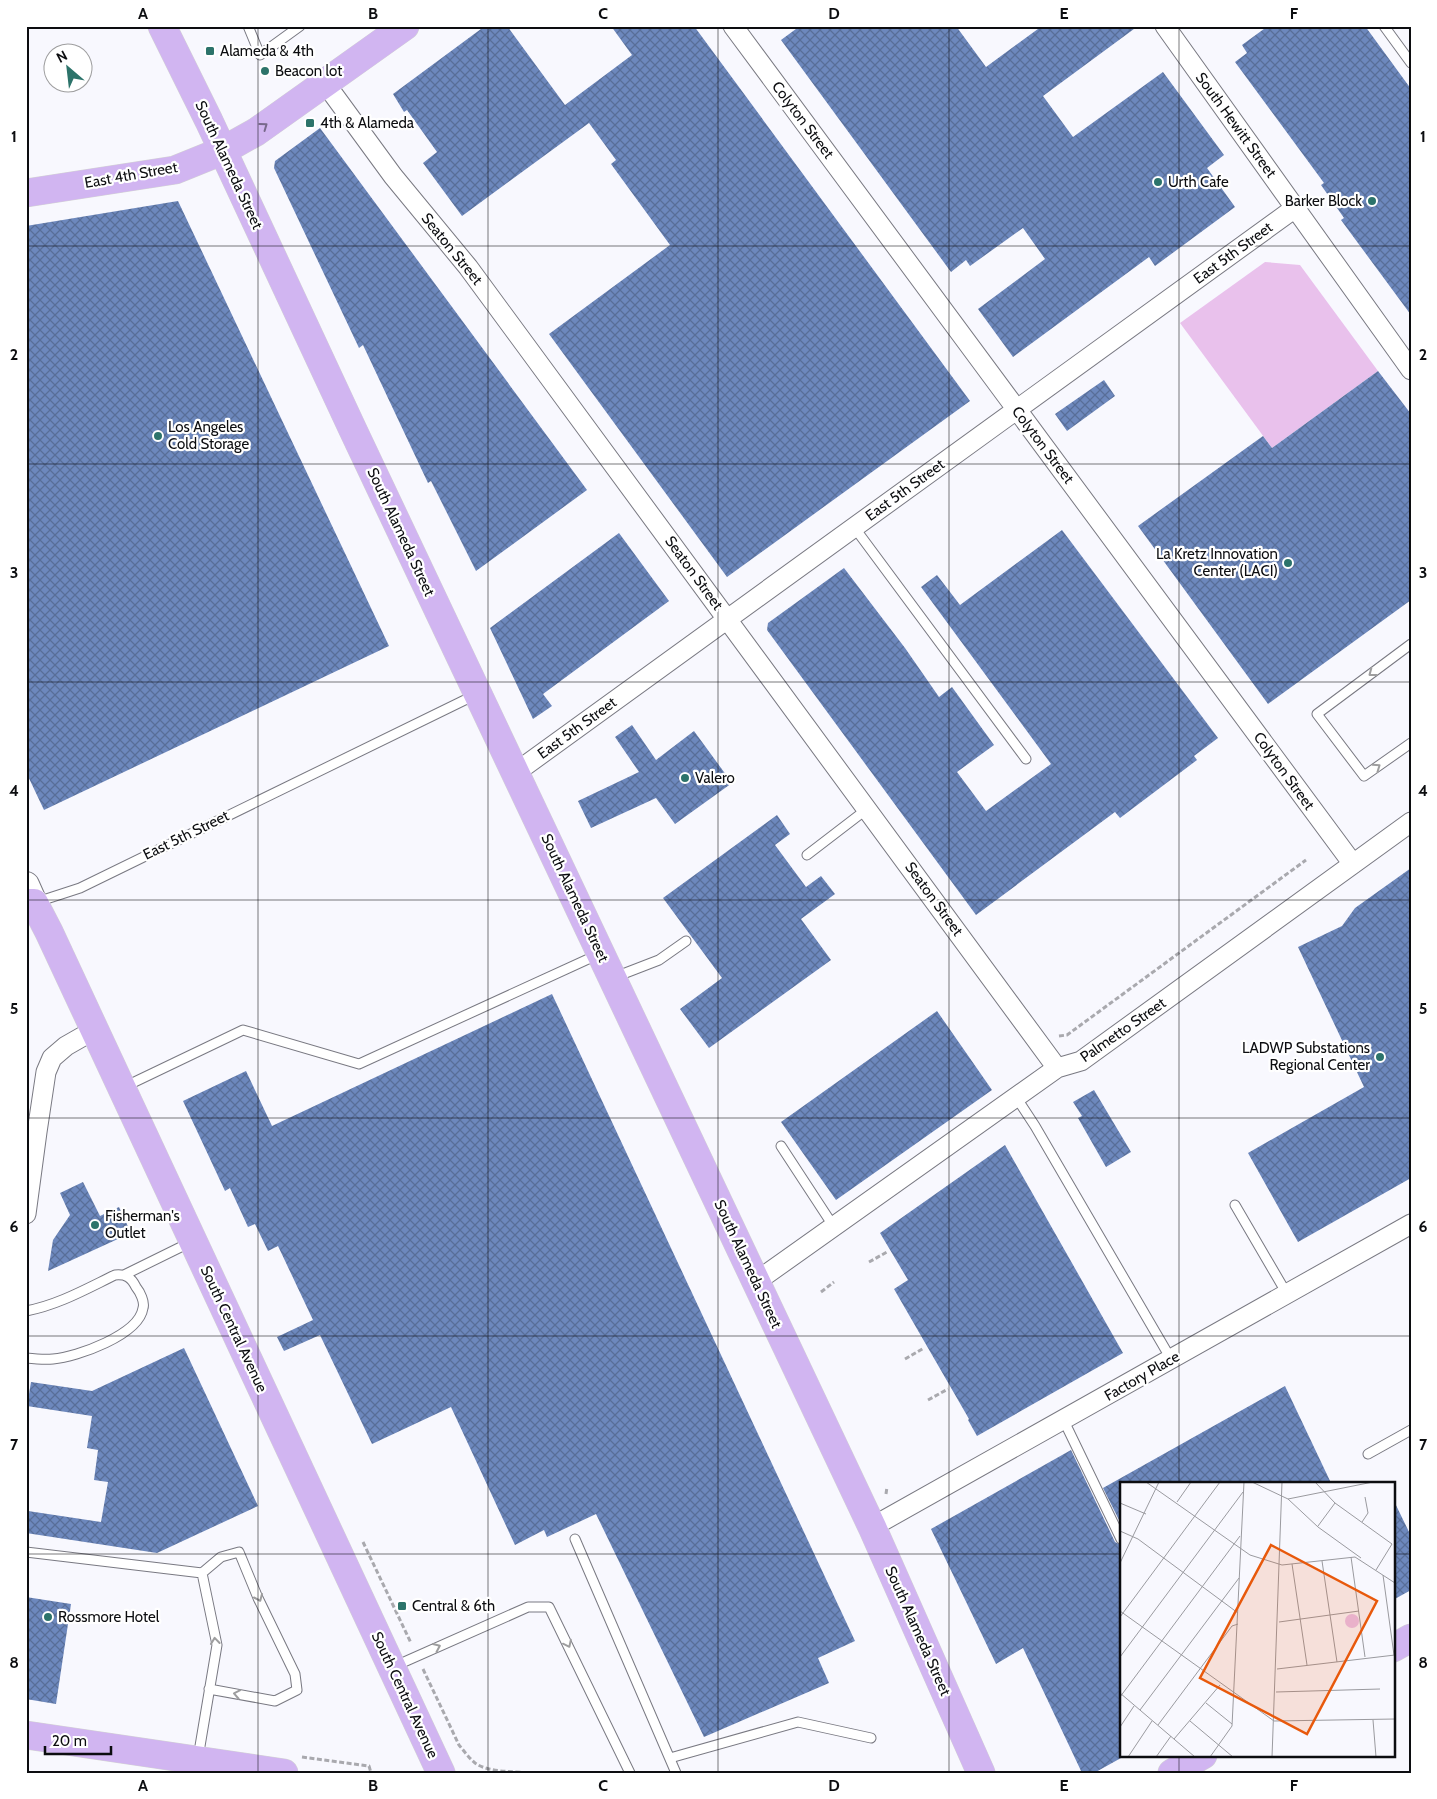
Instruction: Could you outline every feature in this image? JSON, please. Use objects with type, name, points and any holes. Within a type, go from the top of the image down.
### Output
[{"type":"main road","name":"South Alameda Street","points":[[162,26],[209,121],[872,1527],[981,1773]]},
{"type":"main road","name":"East 4th Street","points":[[26,193],[175,170],[222,151],[256,132],[405,26]]},
{"type":"main road","name":"South Central Avenue","points":[[29,897],[122,1088],[441,1773]]},
{"type":"main road","points":[[1394,1647],[1411,1638]]},
{"type":"main road","points":[[26,1735],[247,1770],[284,1773]]},
{"type":"main road","points":[[1172,1773],[1201,1756]]},
{"type":"street","name":"Colyton Street","points":[[733,26],[1353,864]]},
{"type":"street","name":"South Hewitt Street","points":[[1165,26],[1411,370]]},
{"type":"street","name":"Seaton Street","points":[[325,83],[393,176],[468,267],[1057,1068]]},
{"type":"street","name":"East 5th Street","points":[[515,773],[1295,208]]},
{"type":"street","name":"Palmetto Street","points":[[756,1281],[1057,1068],[1081,1061],[1411,822]]},
{"type":"street","points":[[26,1214],[46,1072],[52,1058],[66,1046],[94,1030]]},
{"type":"street","name":"Factory Place","points":[[872,1527],[1064,1421],[1411,1224]]},
{"type":"lane","points":[[248,26],[260,55],[300,26]]},
{"type":"lane","points":[[1384,26],[1411,63]]},
{"type":"lane","points":[[854,527],[1026,759]]},
{"type":"lane","points":[[1411,644],[1317,714],[1364,776],[1411,743]]},
{"type":"lane","name":"East 5th Street","points":[[29,897],[80,888],[478,693]]},
{"type":"lane","points":[[807,856],[867,808]]},
{"type":"lane","points":[[613,978],[659,960],[686,942]]},
{"type":"lane","points":[[122,1088],[243,1030],[359,1064],[601,953]]},
{"type":"lane","points":[[1016,1097],[1035,1126],[1171,1359]]},
{"type":"lane","points":[[781,1146],[834,1227]]},
{"type":"lane","points":[[1235,1205],[1287,1294]]},
{"type":"lane","points":[[26,1311],[40,1309],[57,1303],[115,1275],[124,1275],[193,1241]]},
{"type":"lane","points":[[26,1358],[54,1360],[112,1340],[126,1332],[138,1320],[144,1308],[140,1293],[133,1280],[124,1275]]},
{"type":"lane","points":[[1064,1421],[1120,1536]]},
{"type":"lane","points":[[1368,1454],[1411,1430]]},
{"type":"lane","points":[[575,1539],[676,1773]]},
{"type":"lane","points":[[26,1552],[202,1573],[221,1558],[239,1552],[258,1598],[295,1674],[297,1690],[275,1701],[209,1689]]},
{"type":"lane","points":[[198,1761],[217,1645],[202,1573]]},
{"type":"lane","points":[[393,1668],[528,1606],[549,1607],[630,1773]]},
{"type":"lane","points":[[670,1758],[798,1722],[871,1738]]},
{"type":"path","points":[[1059,1036],[1067,1035],[1306,860]]},
{"type":"path","points":[[869,1262],[887,1252]]},
{"type":"path","points":[[821,1292],[834,1282]]},
{"type":"path","points":[[905,1359],[924,1348]]},
{"type":"path","points":[[928,1400],[948,1389]]},
{"type":"path","points":[[886,1494],[887,1487]]},
{"type":"path","points":[[360,1536],[459,1745],[476,1764],[492,1769],[529,1773]]},
{"type":"path","points":[[369,1766],[371,1773]]},
{"type":"shaded area","points":[[1265,262],[1300,265],[1378,371],[1272,448],[1180,323]]},
{"type":"building","points":[[485,26],[507,26],[565,105],[632,55],[611,26],[694,26],[970,401],[727,577],[549,334],[670,245],[611,164],[616,160],[589,123],[462,216],[423,163],[437,152],[407,110],[404,112],[393,94]]},
{"type":"building","points":[[800,26],[956,26],[986,67],[1042,26],[1138,26],[1043,96],[1073,137],[1163,72],[1224,155],[1207,168],[1235,207],[1155,266],[1149,257],[1013,357],[978,309],[1045,259],[1023,228],[970,266],[966,260],[951,272],[781,40]]},
{"type":"building","points":[[1268,26],[1365,26],[1411,89],[1411,315],[1341,220],[1344,218],[1321,185],[1324,183],[1235,62],[1247,53],[1242,45]]},
{"type":"building","points":[[320,128],[587,490],[476,571],[431,481],[428,483],[363,345],[359,348],[274,168],[275,161]]},
{"type":"building","name":"Los Angeles Cold Storage","points":[[178,201],[389,646],[44,810],[26,772],[26,226]]},
{"type":"building","name":"La Kretz Innovation Center (LACI)","points":[[1378,371],[1411,414],[1411,600],[1268,704],[1138,526],[1263,436],[1272,448]]},
{"type":"building","points":[[1104,380],[1115,396],[1067,431],[1055,414]]},
{"type":"building","points":[[1062,530],[1218,738],[1194,756],[1197,760],[1120,818],[1115,812],[976,915],[767,630],[768,623],[844,568],[905,648],[939,697],[952,687],[994,745],[957,772],[986,811],[1051,764],[921,587],[937,575],[960,605]]},
{"type":"building","points":[[619,533],[669,601],[543,694],[552,706],[533,719],[490,628]]},
{"type":"building","points":[[632,725],[656,760],[694,731],[732,783],[675,824],[656,798],[591,828],[578,801],[639,772],[615,737]]},
{"type":"building","points":[[777,815],[790,834],[775,845],[806,887],[821,876],[835,894],[801,919],[831,960],[709,1048],[680,1009],[722,978],[663,898]]},
{"type":"building","points":[[1411,868],[1411,1178],[1298,1242],[1248,1153],[1364,1087],[1298,947],[1342,926],[1355,908]]},
{"type":"building","points":[[552,994],[855,1641],[818,1658],[829,1683],[704,1737],[596,1514],[547,1537],[544,1530],[515,1545],[451,1407],[372,1444],[320,1335],[284,1351],[277,1337],[313,1320],[278,1246],[268,1251],[255,1224],[248,1227],[230,1188],[225,1191],[183,1101],[246,1071],[272,1126]]},
{"type":"building","points":[[937,1011],[992,1090],[836,1200],[781,1122]]},
{"type":"building","points":[[1094,1090],[1131,1152],[1106,1167],[1078,1118],[1082,1116],[1073,1102]]},
{"type":"building","points":[[1005,1145],[1123,1353],[977,1436],[894,1289],[908,1280],[880,1233]]},
{"type":"building","name":"Fisherman's Outlet","points":[[83,1182],[100,1216],[119,1207],[131,1233],[48,1271],[53,1240],[70,1215],[60,1193]]},
{"type":"building","points":[[184,1348],[258,1506],[157,1553],[26,1533],[28,1511],[101,1522],[108,1482],[94,1480],[98,1450],[87,1448],[92,1416],[27,1406],[31,1382],[92,1391]]},
{"type":"building","points":[[1285,1386],[1331,1482],[1120,1482],[1120,1522],[1103,1488]]},
{"type":"building","points":[[1071,1450],[1115,1542],[1120,1544],[1121,1758],[1094,1773],[1082,1773],[1023,1648],[996,1664],[931,1529]]},
{"type":"building","points":[[1394,1501],[1411,1536],[1411,1590],[1394,1599]]},
{"type":"building","points":[[26,1597],[71,1604],[56,1704],[26,1699]]},
{"type":"place","name":"Alameda & 4th","points":[[210,51]]},
{"type":"place","name":"Beacon lot","points":[[265,71]]},
{"type":"place","name":"4th & Alameda","points":[[310,123]]},
{"type":"place","name":"Urth Cafe","points":[[1158,182]]},
{"type":"place","name":"Barker Block","points":[[1372,201]]},
{"type":"place","name":"Los Angeles Cold Storage","points":[[158,436]]},
{"type":"place","name":"La Kretz Innovation Center (LACI)","points":[[1288,563]]},
{"type":"place","name":"Valero","points":[[685,778]]},
{"type":"place","name":"LADWP Substations Regional Center","points":[[1380,1057]]},
{"type":"place","name":"Fisherman's Outlet","points":[[95,1225]]},
{"type":"place","name":"Central & 6th","points":[[402,1606]]},
{"type":"place","name":"Rossmore Hotel","points":[[48,1617]]}]
